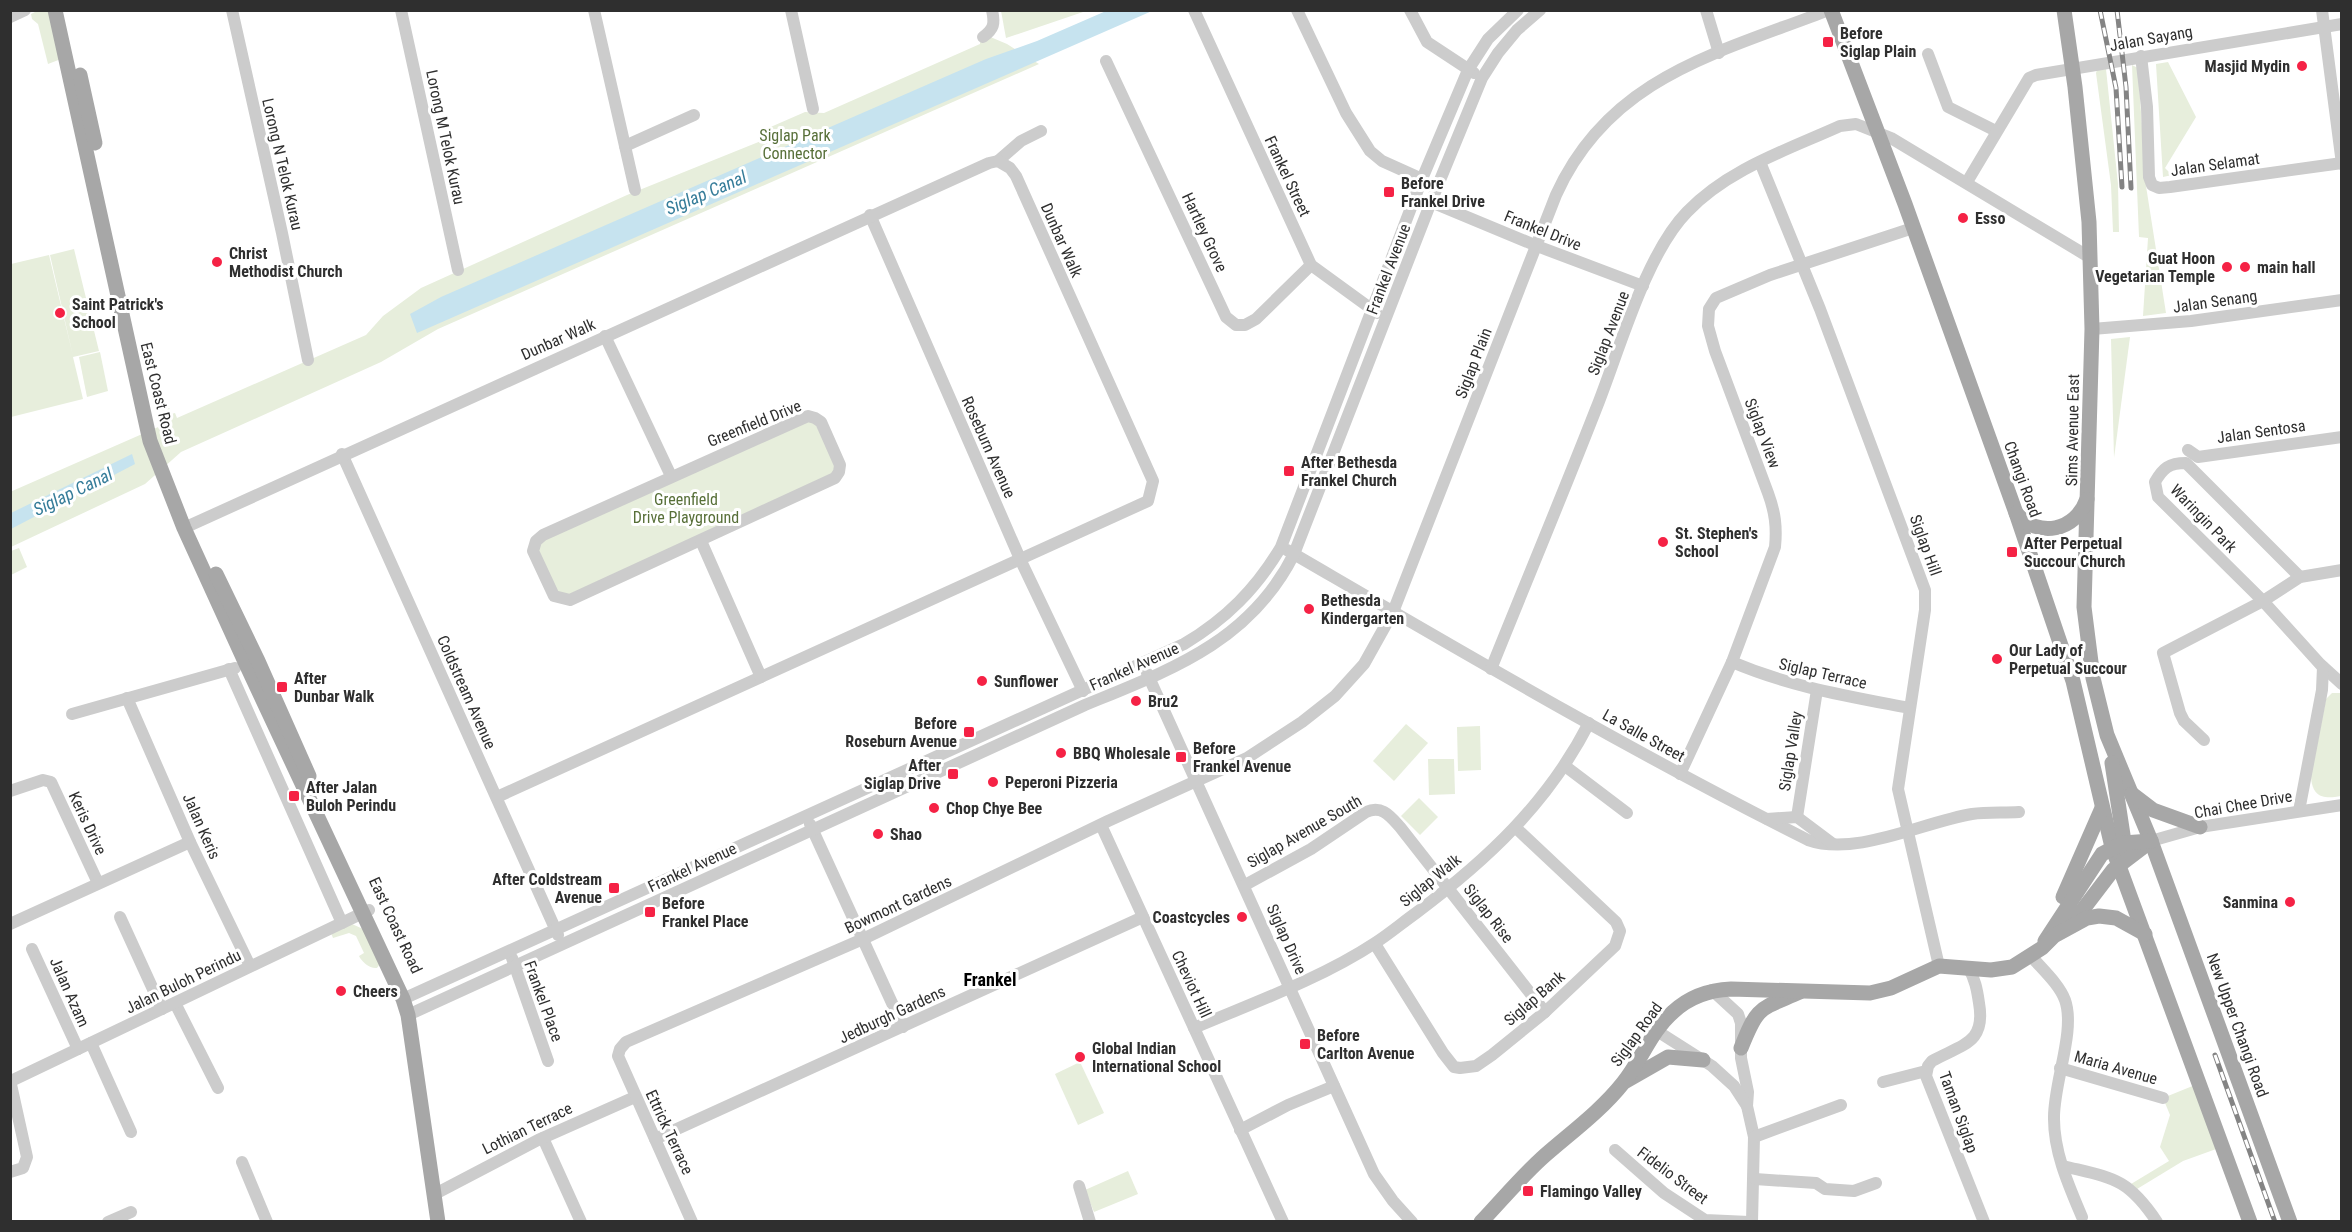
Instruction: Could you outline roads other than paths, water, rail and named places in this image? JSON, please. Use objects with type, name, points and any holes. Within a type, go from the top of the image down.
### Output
[{"type":"main road","name":"East Coast Road","points":[[55,10],[150,441],[412,1013],[439,1193],[447,1221]]},
{"type":"main road","name":"East Coast Road","points":[[65,10],[160,438],[188,526]]},
{"type":"main road","name":"Changi Road","points":[[1830,10],[1914,228],[2016,513],[2073,681],[2102,808],[2117,845]]},
{"type":"main road","name":"Sims Avenue East","points":[[2064,10],[2086,183],[2092,329],[2084,607],[2093,678],[2107,735],[2151,841]]},
{"type":"main road","points":[[2016,513],[2034,527],[2058,528],[2069,523],[2079,514],[2088,496]]},
{"type":"main road","points":[[2107,735],[2120,864],[2250,1221]]},
{"type":"main road","points":[[2130,792],[2153,810],[2200,827]]},
{"type":"main road","points":[[2049,933],[2102,808]]},
{"type":"main road","points":[[2037,952],[2102,854],[2117,845],[2151,841]]},
{"type":"main road","name":"Siglap Road","points":[[1481,1221],[1539,1161],[1597,1111],[1624,1082],[1664,1020],[1678,1007],[1712,990],[1876,992],[1900,985],[1938,963],[2006,969],[2019,964],[2037,952],[2054,936],[2068,930],[2104,879],[2151,841]]},
{"type":"main road","name":"New Upper Changi Road","points":[[2151,841],[2290,1221]]},
{"type":"main road","points":[[2068,930],[2087,918],[2099,916],[2116,918],[2145,933]]},
{"type":"main road","points":[[1741,1048],[1756,1014],[1763,1008],[1806,990]]},
{"type":"main road","points":[[1624,1082],[1668,1057],[1703,1060]]},
{"type":"main road","name":"East Coast Road","points":[[438,1221],[439,1193]]},
{"type":"street","points":[[10,17],[25,10]]},
{"type":"street","name":"Lorong N Telok Kurau","points":[[232,10],[308,360]]},
{"type":"street","name":"Lorong M Telok Kurau","points":[[401,10],[458,270]]},
{"type":"street","points":[[594,10],[636,190]]},
{"type":"street","points":[[791,10],[813,109]]},
{"type":"street","points":[[983,37],[992,31],[994,25],[992,10]]},
{"type":"street","points":[[1297,10],[1346,113],[1370,151],[1382,161],[1422,179]]},
{"type":"street","points":[[1410,10],[1427,42],[1482,78]]},
{"type":"street","name":"Frankel Avenue","points":[[406,998],[1184,644],[1224,617],[1256,584],[1281,547],[1422,179],[1468,70],[1488,39],[1518,10]]},
{"type":"street","name":"Frankel Avenue","points":[[412,1013],[1085,705],[1150,679],[1188,661],[1236,629],[1270,593],[1294,554],[1431,202],[1482,78],[1498,53],[1517,30],[1540,10]]},
{"type":"street","points":[[1706,10],[1719,52]]},
{"type":"street","name":"Siglap Plain","points":[[1197,782],[1247,758],[1320,710],[1364,664],[1394,612],[1569,166],[1586,142],[1609,119],[1646,89],[1686,66],[1830,10]]},
{"type":"street","points":[[2322,10],[2339,119],[2341,163]]},
{"type":"street","name":"Frankel Street","points":[[1195,14],[1311,265],[1387,319]]},
{"type":"street","name":"Jalan Sayang","points":[[1967,182],[2029,78],[2141,56],[2342,24]]},
{"type":"street","points":[[1928,54],[1948,107],[1996,131]]},
{"type":"street","name":"Jalan Selamat","points":[[2141,56],[2147,106],[2149,177],[2152,185],[2159,188],[2170,188],[2341,163]]},
{"type":"street","name":"Hartley Grove","points":[[1106,61],[1226,317],[1236,325],[1245,325],[1256,319],[1311,265]]},
{"type":"street","points":[[625,146],[694,115]]},
{"type":"street","name":"Siglap Avenue","points":[[1491,669],[1596,410],[1643,286],[1668,237],[1685,213],[1711,189],[1731,175],[1839,126],[1856,124],[1875,130]]},
{"type":"street","points":[[1875,130],[1967,182],[2089,256]]},
{"type":"street","points":[[998,161],[1021,141],[1041,131]]},
{"type":"street","name":"Dunbar Walk","points":[[188,526],[342,454],[989,162],[998,161],[1010,168],[1016,176],[1153,481],[1148,501],[1021,561],[497,797]]},
{"type":"street","name":"Siglap Hill","points":[[1760,162],[1802,264],[1925,590],[1925,610],[1898,789],[1938,963]]},
{"type":"street","name":"Frankel Drive","points":[[1431,202],[1537,246],[1643,286]]},
{"type":"street","name":"Roseburn Avenue","points":[[870,215],[1021,561],[1083,691]]},
{"type":"street","name":"Siglap View","points":[[1680,774],[1732,662],[1775,547],[1777,529],[1768,493],[1715,351],[1707,318],[1712,303],[1716,298],[1802,264],[1914,228]]},
{"type":"street","name":"Jalan Senang","points":[[2092,329],[2191,321],[2342,300]]},
{"type":"street","points":[[605,336],[671,476]]},
{"type":"street","name":"Greenfield Drive","points":[[812,416],[821,422],[840,465],[835,478],[701,541],[570,600],[554,596],[533,551],[536,541],[543,535],[671,476],[804,417],[812,416]]},
{"type":"street","name":"Jalan Sentosa","points":[[2187,456],[2198,457],[2342,437]]},
{"type":"street","name":"Coldstream Avenue","points":[[342,454],[562,944]]},
{"type":"street","name":"Waringin Park","points":[[2300,577],[2187,456],[2162,470],[2155,482],[2158,497],[2263,601],[2323,667],[2342,684]]},
{"type":"street","points":[[701,541],[761,678]]},
{"type":"street","name":"La Salle Street","points":[[1281,547],[1491,669],[1680,774],[1808,840],[1835,845],[1908,831],[1972,814],[2019,812]]},
{"type":"street","points":[[2204,740],[2184,721],[2162,654],[2263,601],[2300,577],[2342,570]]},
{"type":"street","name":"Siglap Terrace","points":[[1732,662],[1769,677],[1817,690],[1909,708]]},
{"type":"street","points":[[72,714],[252,663]]},
{"type":"street","name":"Siglap Drive","points":[[1142,663],[1245,885],[1374,1174],[1393,1201],[1412,1221]]},
{"type":"street","points":[[2299,811],[2322,690],[2323,667]]},
{"type":"street","points":[[229,669],[342,923]]},
{"type":"street","name":"Siglap Valley","points":[[1797,817],[1817,690]]},
{"type":"street","name":"Jalan Keris","points":[[127,698],[190,842],[250,966]]},
{"type":"street","name":"Siglap Walk","points":[[1194,1028],[1290,987],[1375,944],[1448,889],[1516,828],[1565,766],[1589,723]]},
{"type":"street","points":[[1565,766],[1627,813]]},
{"type":"street","name":"Keris Drive","points":[[10,791],[43,780],[51,782],[98,884]]},
{"type":"street","name":"Bowmont Gardens","points":[[618,1056],[626,1042],[863,939],[1101,825],[1197,782]]},
{"type":"street","name":"Chai Chee Drive","points":[[2151,841],[2200,827],[2342,805]]},
{"type":"street","name":"Siglap Avenue South","points":[[1245,885],[1311,849],[1366,812],[1374,809],[1381,810]]},
{"type":"street","name":"Siglap Rise","points":[[1381,810],[1400,826],[1545,1012]]},
{"type":"street","points":[[806,816],[903,1027]]},
{"type":"street","points":[[1766,819],[1797,817],[1835,845]]},
{"type":"street","name":"Cheviot Hill","points":[[1101,825],[1283,1221]]},
{"type":"street","name":"Siglap Bank","points":[[1375,944],[1454,1067],[1468,1068],[1483,1061],[1545,1012],[1615,945],[1619,939],[1619,928],[1616,922],[1516,828]]},
{"type":"street","points":[[10,924],[190,842]]},
{"type":"street","name":"Jalan Buloh Perindu","points":[[10,1172],[22,1168],[27,1157],[10,1081],[365,912]]},
{"type":"street","points":[[120,917],[162,1009]]},
{"type":"street","name":"Jedburgh Gardens","points":[[655,1139],[1143,917]]},
{"type":"street","name":"Jalan Azam","points":[[32,949],[78,1049]]},
{"type":"street","name":"Frankel Place","points":[[509,951],[548,1061]]},
{"type":"street","name":"Maria Avenue","points":[[2037,952],[2065,1001],[2068,1019],[2054,1117],[2056,1141],[2082,1217]]},
{"type":"street","name":"Taman Siglap","points":[[1968,967],[1975,980],[1981,1017],[1980,1026],[1973,1038],[1932,1061],[1926,1071],[1929,1089],[1984,1221]]},
{"type":"street","name":"Fidelio Street","points":[[1615,1150],[1664,1193],[1705,1220],[1751,1221],[1755,1179],[1754,1137],[1740,1083],[1741,1023],[1738,1014],[1712,990]]},
{"type":"street","points":[[175,1003],[218,1088]]},
{"type":"street","name":"Fidelio Street","points":[[1657,1031],[1740,1083]]},
{"type":"street","points":[[91,1043],[131,1132]]},
{"type":"street","name":"Ettrick Terrace","points":[[618,1056],[692,1221]]},
{"type":"street","name":"Maria Avenue","points":[[2060,1068],[2163,1098]]},
{"type":"street","points":[[1883,1082],[1926,1071]]},
{"type":"street","points":[[1240,1130],[1288,1105],[1334,1086]]},
{"type":"street","name":"Lothian Terrace","points":[[439,1193],[543,1138],[635,1097]]},
{"type":"street","points":[[1754,1137],[1841,1105]]},
{"type":"street","points":[[543,1138],[581,1221]]},
{"type":"street","points":[[242,1162],[267,1221]]},
{"type":"street","points":[[2063,1166],[2108,1177],[2125,1185],[2138,1195],[2157,1221]]},
{"type":"street","points":[[1755,1179],[1816,1183],[1825,1189],[1854,1191],[1876,1183]]},
{"type":"street","points":[[1079,1186],[1090,1221]]},
{"type":"street","points":[[108,1221],[131,1212]]},
{"type":"water","name":"Siglap Canal","points":[[1106,11],[1152,11],[417,333],[410,314],[441,297],[986,59],[1037,41]]},
{"type":"water","name":"Siglap Canal","points":[[132,454],[135,464],[11,529],[11,513]]},
{"type":"railway","points":[[2100,10],[2116,88],[2122,187]]},
{"type":"railway","points":[[2117,10],[2126,87],[2131,188]]},
{"type":"railway","points":[[2215,1055],[2275,1222]]},
{"type":"place","name":"Before Siglap Plain","points":[[1828,42]]},
{"type":"place","name":"Masjid Mydin","points":[[2302,66]]},
{"type":"place","name":"Before Frankel Drive","points":[[1389,192]]},
{"type":"place","name":"Esso","points":[[1963,218]]},
{"type":"place","name":"Christ Methodist Church","points":[[217,262]]},
{"type":"place","name":"Guat Hoon Vegetarian Temple","points":[[2227,267]]},
{"type":"place","name":"main hall","points":[[2245,267]]},
{"type":"place","name":"Saint Patrick's School","points":[[60,313]]},
{"type":"place","name":"After Bethesda Frankel Church","points":[[1289,471]]},
{"type":"place","name":"St. Stephen's School","points":[[1663,542]]},
{"type":"place","name":"After Perpetual Succour Church","points":[[2012,552]]},
{"type":"place","name":"Bethesda Kindergarten","points":[[1309,609]]},
{"type":"place","name":"Our Lady of Perpetual Succour","points":[[1997,659]]},
{"type":"place","name":"Sunflower","points":[[982,681]]},
{"type":"place","name":"After Dunbar Walk","points":[[282,687]]},
{"type":"place","name":"Bru2","points":[[1136,701]]},
{"type":"place","name":"Before Roseburn Avenue","points":[[969,732]]},
{"type":"place","name":"BBQ Wholesale","points":[[1061,753]]},
{"type":"place","name":"Before Frankel Avenue","points":[[1181,757]]},
{"type":"place","name":"After Siglap Drive","points":[[953,774]]},
{"type":"place","name":"Peperoni Pizzeria","points":[[993,782]]},
{"type":"place","name":"After Jalan Buloh Perindu","points":[[294,796]]},
{"type":"place","name":"Chop Chye Bee","points":[[934,808]]},
{"type":"place","name":"Shao","points":[[878,834]]},
{"type":"place","name":"After Coldstream Avenue","points":[[614,888]]},
{"type":"place","name":"Sanmina","points":[[2290,902]]},
{"type":"place","name":"Before Frankel Place","points":[[650,912]]},
{"type":"place","name":"Coastcycles","points":[[1242,917]]},
{"type":"place","name":"Cheers","points":[[341,991]]},
{"type":"place","name":"Before Carlton Avenue","points":[[1305,1044]]},
{"type":"place","name":"Global Indian International School","points":[[1080,1057]]},
{"type":"place","name":"Flamingo Valley","points":[[1528,1191]]},
{"type":"district","name":"Frankel","points":[[990,980]]},
{"type":"park label","name":"Siglap Park Connector","points":[[795,144]]},
{"type":"park label","name":"Greenfield Drive Playground","points":[[686,508]]}]
